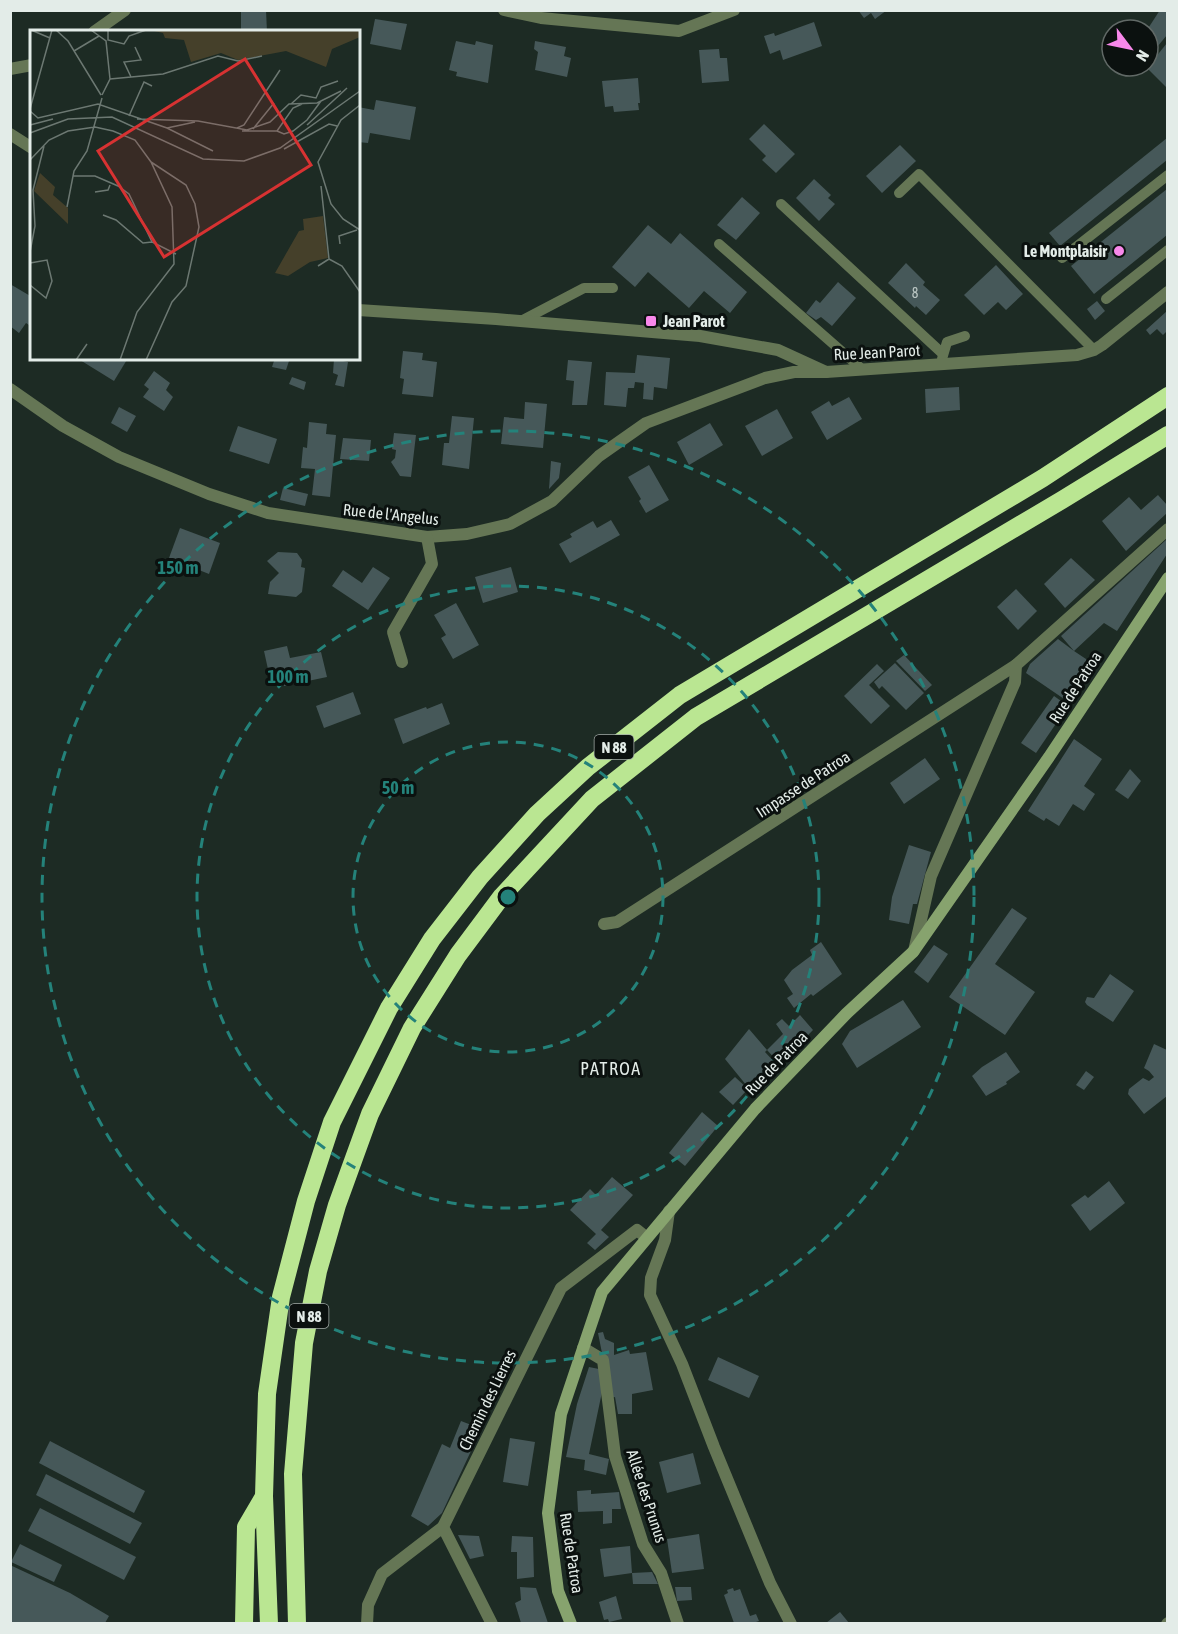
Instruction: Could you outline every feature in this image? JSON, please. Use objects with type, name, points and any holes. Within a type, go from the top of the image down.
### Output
[{"type":"highway","name":"N 88","points":[[269,1623],[264,1496],[267,1394],[281,1297],[306,1201],[332,1122],[389,1008],[432,939],[480,878],[537,814],[588,767],[680,694],[1043,477],[1167,396]]},
{"type":"highway","name":"N 88","points":[[297,1623],[293,1474],[304,1343],[318,1271],[337,1205],[370,1114],[412,1028],[458,955],[502,896],[592,799],[696,717],[1062,500],[1167,435]]},
{"type":"highway","points":[[244,1623],[246,1527],[264,1496]]},
{"type":"street","points":[[97,30],[125,10]]},
{"type":"street","points":[[504,10],[541,18],[679,31],[734,10]]},
{"type":"street","points":[[10,69],[30,65]]},
{"type":"street","points":[[10,134],[30,147]]},
{"type":"street","name":"Rue Jean Parot","points":[[360,310],[521,321],[718,339],[778,350],[826,372],[942,360],[1077,355],[1094,350],[1167,292]]},
{"type":"street","name":"Rue de l'Angelus","points":[[10,389],[63,426],[119,457],[209,494],[268,513],[427,537],[466,534],[510,524],[552,501],[599,456],[646,423],[765,378],[794,372],[826,372]]},
{"type":"street","name":"Impasse de Patroa","points":[[604,924],[617,922],[1016,665],[1167,529]]},
{"type":"street","points":[[402,662],[393,632],[432,564],[427,537]]},
{"type":"street","name":"Rue de Patroa","points":[[571,1623],[558,1591],[548,1513],[561,1414],[602,1292],[755,1108],[846,1014],[913,952],[1049,757],[1167,578]]},
{"type":"street","points":[[913,952],[931,876],[1016,682],[1016,665]]},
{"type":"street","points":[[669,1211],[665,1240],[651,1278],[650,1295],[682,1364],[770,1583],[790,1623]]},
{"type":"street","name":"Chemin des Lierres","points":[[443,1527],[561,1288],[637,1230],[647,1238]]},
{"type":"street","name":"Allée des Prunus","points":[[583,1348],[603,1360],[615,1456],[643,1544],[661,1573],[678,1623]]},
{"type":"street","points":[[367,1623],[368,1605],[382,1574],[443,1527],[492,1623]]},
{"type":"lane","points":[[899,193],[920,174],[1094,350]]},
{"type":"lane","points":[[1062,258],[1167,175]]},
{"type":"lane","points":[[781,204],[942,360],[947,342],[965,336]]},
{"type":"lane","points":[[718,244],[862,370]]},
{"type":"lane","points":[[1106,299],[1167,250]]},
{"type":"lane","points":[[521,321],[584,288],[612,288]]},
{"type":"building","points":[[241,10],[266,10],[267,30],[241,30]]},
{"type":"building","points":[[858,10],[887,10],[875,19],[871,13],[864,18]]},
{"type":"building","points":[[1160,10],[1167,10],[1167,35],[1160,43],[1160,18],[1155,18]]},
{"type":"building","points":[[375,19],[407,24],[401,50],[370,44]]},
{"type":"building","points":[[814,22],[822,46],[783,60],[780,50],[770,54],[764,36],[774,33],[775,36]]},
{"type":"building","points":[[456,41],[475,45],[476,41],[493,45],[488,83],[456,76],[457,72],[449,70]]},
{"type":"building","points":[[535,41],[566,47],[564,56],[571,58],[567,77],[535,70],[538,52],[534,49]]},
{"type":"building","points":[[1167,43],[1167,88],[1157,78],[1160,78],[1160,52]]},
{"type":"building","points":[[719,49],[720,58],[727,58],[729,81],[702,83],[699,50]]},
{"type":"building","points":[[638,78],[639,110],[614,112],[613,106],[605,107],[602,81]]},
{"type":"building","points":[[376,100],[416,107],[410,140],[370,133],[368,143],[360,142],[360,107],[374,110]]},
{"type":"building","points":[[764,124],[795,154],[776,173],[762,160],[766,156],[749,139]]},
{"type":"building","points":[[1167,138],[1167,160],[1060,246],[1049,233]]},
{"type":"building","points":[[900,145],[916,161],[882,193],[866,176]]},
{"type":"building","points":[[814,179],[831,195],[828,198],[835,204],[819,221],[796,198]]},
{"type":"building","name":"Le Montplaisir","points":[[1167,189],[1167,235],[1094,294],[1071,266]]},
{"type":"building","points":[[742,197],[760,213],[736,240],[717,225]]},
{"type":"building","points":[[648,225],[671,244],[680,233],[747,292],[730,313],[704,291],[689,308],[648,272],[635,287],[612,267]]},
{"type":"building","points":[[906,263],[925,282],[923,285],[940,300],[926,315],[888,283]]},
{"type":"building","points":[[996,265],[1023,294],[1006,310],[998,302],[984,315],[964,295]]},
{"type":"building","points":[[838,282],[856,298],[832,326],[821,317],[816,320],[806,313],[816,300],[820,303]]},
{"type":"building","points":[[10,284],[30,296],[30,326],[26,323],[19,333],[10,326]]},
{"type":"building","points":[[1097,301],[1105,311],[1095,320],[1087,309]]},
{"type":"building","points":[[1167,311],[1167,331],[1163,335],[1157,329],[1150,335],[1146,330]]},
{"type":"building","points":[[403,351],[423,353],[422,360],[437,362],[433,397],[402,394],[404,379],[400,378]]},
{"type":"building","points":[[637,355],[670,358],[667,389],[654,387],[653,400],[643,399],[644,383],[635,382],[634,388],[628,388],[626,407],[604,405],[606,372],[635,373]]},
{"type":"building","points":[[80,360],[127,360],[114,381]]},
{"type":"building","points":[[274,360],[289,360],[286,370],[272,367]]},
{"type":"building","points":[[334,360],[348,362],[344,387],[335,385],[338,375],[333,373]]},
{"type":"building","points":[[568,360],[592,362],[587,405],[572,405],[574,381],[566,380]]},
{"type":"building","points":[[154,371],[170,383],[166,390],[173,397],[164,411],[143,397],[149,389],[144,385]]},
{"type":"building","points":[[292,377],[306,382],[304,390],[289,384]]},
{"type":"building","points":[[959,387],[960,410],[926,413],[925,389]]},
{"type":"building","points":[[849,397],[862,419],[827,440],[811,412],[829,401],[832,406]]},
{"type":"building","points":[[525,402],[547,404],[543,448],[501,444],[504,417],[524,419]]},
{"type":"building","points":[[119,407],[136,416],[127,432],[111,423]]},
{"type":"building","points":[[777,409],[793,438],[762,456],[745,426]]},
{"type":"building","points":[[452,416],[474,418],[469,469],[442,465],[444,443],[449,443]]},
{"type":"building","points":[[309,422],[327,424],[326,434],[336,435],[330,497],[312,495],[315,469],[301,468],[303,447],[307,448]]},
{"type":"building","points":[[710,423],[723,445],[689,465],[677,442]]},
{"type":"building","points":[[238,426],[277,439],[269,464],[229,451]]},
{"type":"building","points":[[394,433],[416,435],[411,477],[400,476],[391,462],[395,458],[396,450],[392,449]]},
{"type":"building","points":[[343,438],[371,440],[369,461],[340,459]]},
{"type":"building","points":[[551,461],[561,463],[559,478],[549,489]]},
{"type":"building","points":[[649,465],[669,500],[646,513],[628,477]]},
{"type":"building","points":[[283,488],[308,494],[305,506],[280,500]]},
{"type":"building","points":[[1158,495],[1167,505],[1167,513],[1126,551],[1102,521],[1129,497],[1141,510]]},
{"type":"building","points":[[611,520],[620,535],[570,563],[559,544],[572,537],[570,534],[593,521],[597,528]]},
{"type":"building","points":[[180,528],[220,543],[209,574],[169,558]]},
{"type":"building","points":[[1167,539],[1167,554],[1117,631],[1104,623],[1074,651],[1061,636]]},
{"type":"building","points":[[278,552],[297,553],[302,560],[301,567],[305,568],[302,592],[296,597],[268,594],[270,582],[279,573],[267,561]]},
{"type":"building","points":[[1071,558],[1095,580],[1065,608],[1044,584]]},
{"type":"building","points":[[373,567],[390,578],[368,610],[332,586],[343,570],[362,583]]},
{"type":"building","points":[[511,567],[518,592],[483,603],[475,577]]},
{"type":"building","points":[[1016,589],[1037,611],[1018,630],[997,607]]},
{"type":"building","points":[[456,603],[479,645],[453,659],[441,638],[446,635],[434,615]]},
{"type":"building","points":[[1058,639],[1095,665],[1070,703],[1026,673],[1030,664]]},
{"type":"building","points":[[287,646],[290,658],[321,652],[327,677],[284,686],[283,681],[271,683],[264,651]]},
{"type":"building","points":[[904,655],[932,685],[925,691],[896,661]]},
{"type":"building","points":[[895,663],[924,693],[906,710],[882,686],[879,689],[874,682]]},
{"type":"building","points":[[877,664],[884,671],[869,685],[890,706],[871,724],[844,696]]},
{"type":"building","points":[[353,692],[361,714],[324,728],[316,706]]},
{"type":"building","points":[[1054,696],[1068,706],[1036,753],[1021,743]]},
{"type":"building","points":[[442,703],[450,724],[403,744],[394,719]]},
{"type":"building","points":[[1074,739],[1102,759],[1084,786],[1095,794],[1084,811],[1073,804],[1059,826],[1046,818],[1044,821],[1028,811]]},
{"type":"building","points":[[925,758],[940,779],[904,804],[890,783]]},
{"type":"building","points":[[1130,769],[1141,781],[1128,799],[1115,790]]},
{"type":"building","points":[[909,845],[931,852],[917,904],[913,904],[909,924],[889,920],[892,897]]},
{"type":"building","points":[[1012,908],[1027,918],[995,964],[1035,992],[1005,1035],[949,997]]},
{"type":"building","points":[[821,942],[842,974],[794,1008],[787,998],[793,994],[784,980],[792,970],[812,955],[810,950]]},
{"type":"building","points":[[934,945],[948,954],[928,983],[914,972]]},
{"type":"building","points":[[1110,974],[1134,991],[1113,1022],[1085,1002],[1087,997],[1094,998]]},
{"type":"building","points":[[903,1000],[921,1027],[857,1068],[842,1044],[850,1031]]},
{"type":"building","points":[[800,1015],[813,1030],[780,1064],[767,1050],[783,1034],[776,1024],[782,1019],[789,1026]]},
{"type":"building","points":[[749,1029],[767,1050],[765,1052],[778,1066],[751,1091],[725,1059]]},
{"type":"building","points":[[1154,1044],[1167,1050],[1167,1096],[1144,1114],[1128,1094],[1129,1089],[1143,1078],[1149,1081],[1154,1077],[1144,1068]]},
{"type":"building","points":[[1006,1052],[1020,1072],[1006,1082],[1007,1084],[986,1096],[972,1076]]},
{"type":"building","points":[[1086,1071],[1094,1077],[1084,1090],[1076,1085]]},
{"type":"building","points":[[735,1077],[748,1089],[733,1105],[719,1092]]},
{"type":"building","points":[[702,1112],[718,1126],[685,1166],[669,1153]]},
{"type":"building","points":[[612,1177],[633,1195],[601,1230],[609,1237],[595,1250],[587,1243],[596,1234],[570,1210],[590,1189],[596,1195]]},
{"type":"building","points":[[1109,1181],[1125,1203],[1090,1231],[1071,1205],[1085,1195],[1088,1198]]},
{"type":"building","points":[[603,1332],[605,1339],[614,1343],[614,1355],[629,1350],[630,1354],[646,1352],[653,1390],[632,1394],[632,1414],[618,1414],[615,1397],[611,1398],[598,1333]]},
{"type":"building","points":[[718,1357],[759,1376],[749,1398],[708,1380]]},
{"type":"building","points":[[589,1367],[599,1369],[602,1392],[589,1454],[609,1459],[606,1475],[584,1470],[585,1460],[566,1457],[577,1404]]},
{"type":"building","points":[[478,1418],[485,1421],[442,1513],[428,1526],[411,1516],[442,1444],[450,1448],[461,1421],[474,1426]]},
{"type":"building","points":[[510,1438],[535,1442],[528,1486],[503,1482]]},
{"type":"building","points":[[50,1441],[145,1491],[134,1513],[39,1463]]},
{"type":"building","points":[[693,1453],[701,1484],[667,1493],[659,1462]]},
{"type":"building","points":[[46,1474],[142,1523],[130,1544],[36,1495]]},
{"type":"building","points":[[591,1490],[591,1494],[619,1492],[621,1509],[612,1509],[612,1523],[603,1524],[603,1511],[578,1512],[577,1491]]},
{"type":"building","points":[[40,1508],[136,1557],[124,1580],[28,1531]]},
{"type":"building","points":[[699,1534],[704,1569],[672,1573],[667,1539]]},
{"type":"building","points":[[458,1535],[479,1536],[484,1556],[470,1559]]},
{"type":"building","points":[[512,1536],[533,1537],[534,1577],[517,1579],[517,1552],[511,1552]]},
{"type":"building","points":[[20,1544],[62,1565],[54,1582],[11,1562]]},
{"type":"building","points":[[630,1546],[632,1573],[604,1577],[600,1549]]},
{"type":"building","points":[[10,1565],[70,1593],[109,1616],[105,1623],[10,1623]]},
{"type":"building","points":[[652,1572],[658,1584],[633,1584],[632,1573]]},
{"type":"building","points":[[520,1587],[536,1588],[548,1623],[521,1623],[515,1603],[521,1600]]},
{"type":"building","points":[[675,1587],[691,1587],[692,1600],[677,1601]]},
{"type":"building","points":[[733,1588],[734,1591],[740,1589],[750,1616],[756,1614],[759,1621],[734,1623],[724,1595],[728,1593],[727,1590]]},
{"type":"building","points":[[616,1596],[622,1619],[609,1622],[608,1619],[604,1620],[599,1602]]},
{"type":"building","points":[[840,1612],[849,1623],[826,1623]]},
{"type":"place","name":"Le Montplaisir","points":[[1119,251]]},
{"type":"place","name":"Jean Parot","points":[[651,321]]},
{"type":"district","name":"PATROA","points":[[611,1068]]}]
